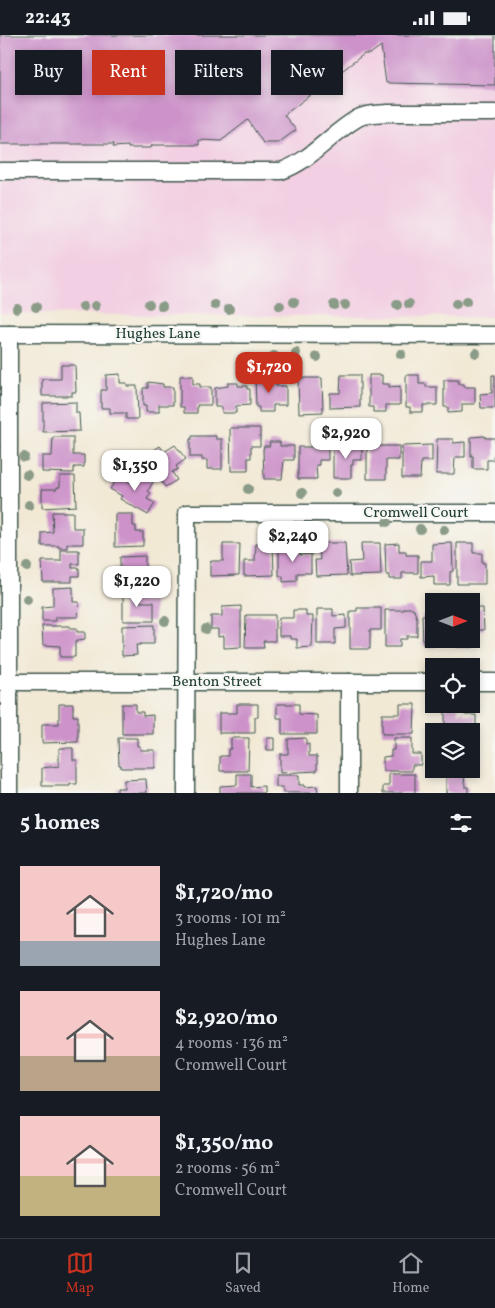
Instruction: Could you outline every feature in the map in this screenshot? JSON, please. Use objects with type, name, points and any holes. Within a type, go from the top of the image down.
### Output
[{"type":"street","points":[[0,171],[281,171],[298,163],[358,118],[371,114],[495,113]]},
{"type":"street","points":[[4,334],[4,682],[9,793]]},
{"type":"street","name":"Hughes Lane","points":[[4,334],[495,335]]},
{"type":"street","name":"Cromwell Court","points":[[186,682],[187,513],[495,513]]},
{"type":"street","name":"Benton Street","points":[[4,682],[425,682]]},
{"type":"street","points":[[186,682],[186,793]]},
{"type":"street","points":[[349,682],[349,793]]},
{"type":"street","points":[[480,682],[495,682]]},
{"type":"shaded area","points":[[0,35],[495,35],[495,317],[0,314]]},
{"type":"building","points":[[0,35],[495,35],[495,85],[386,83],[381,46],[370,54],[364,54],[343,70],[343,50],[271,50],[271,95],[310,95],[284,115],[296,130],[278,143],[263,143],[248,120],[221,141],[199,140],[199,145],[152,145],[151,148],[128,148],[128,146],[113,147],[114,144],[0,144]]},
{"type":"building","points":[[61,365],[75,365],[76,392],[72,392],[72,396],[42,396],[42,379],[61,379]]},
{"type":"building","points":[[120,374],[120,383],[127,383],[127,386],[137,386],[138,419],[126,419],[126,413],[110,413],[110,408],[101,408],[101,390],[106,390],[106,375]]},
{"type":"building","points":[[341,375],[360,375],[360,407],[330,408],[330,393],[340,393]]},
{"type":"building","points":[[369,375],[382,375],[382,384],[389,384],[389,387],[400,386],[400,405],[386,405],[386,412],[373,412],[373,407],[369,407]]},
{"type":"building","points":[[406,375],[419,375],[419,384],[426,384],[426,387],[437,387],[437,405],[423,405],[423,412],[410,412],[410,407],[406,407]]},
{"type":"building","points":[[492,375],[495,375],[495,408],[481,408],[480,394],[492,393]]},
{"type":"building","points":[[180,376],[193,376],[193,384],[200,384],[200,387],[211,387],[211,405],[197,405],[197,413],[184,413],[184,407],[180,407]]},
{"type":"building","points":[[255,376],[269,376],[269,383],[276,383],[276,386],[286,386],[286,405],[273,405],[273,412],[259,412],[259,407],[256,407]]},
{"type":"building","points":[[298,378],[322,378],[323,412],[299,413]]},
{"type":"building","points":[[444,380],[458,380],[458,384],[464,384],[464,387],[475,387],[475,404],[462,404],[462,412],[448,413],[448,407],[444,407]]},
{"type":"building","points":[[148,382],[163,384],[163,387],[173,387],[173,405],[159,405],[159,412],[146,412],[146,406],[143,406],[143,388],[148,388]]},
{"type":"building","points":[[228,383],[238,383],[238,386],[247,386],[247,389],[250,389],[250,405],[236,406],[236,413],[222,413],[222,407],[215,407],[215,388],[228,386]]},
{"type":"building","points":[[76,402],[76,413],[79,413],[80,431],[43,432],[43,403]]},
{"type":"building","points":[[230,428],[260,428],[260,446],[251,446],[251,458],[248,458],[248,471],[231,471]]},
{"type":"building","points":[[192,436],[216,436],[216,439],[222,439],[222,469],[207,469],[207,460],[202,460],[202,457],[190,457],[190,439],[192,439]]},
{"type":"building","points":[[485,436],[485,438],[495,438],[494,460],[487,460],[487,469],[473,469],[471,437]]},
{"type":"building","points":[[53,437],[73,437],[73,455],[84,455],[84,467],[74,467],[74,473],[42,472],[42,456],[52,456]]},
{"type":"building","points":[[437,439],[453,439],[453,443],[465,442],[465,457],[455,457],[454,474],[436,474]]},
{"type":"building","points":[[269,442],[280,442],[280,446],[294,446],[294,460],[284,460],[282,479],[264,479],[263,450],[264,446],[270,446]]},
{"type":"building","points":[[316,442],[328,442],[328,460],[319,460],[319,465],[316,465],[317,479],[298,479],[298,447],[316,447]]},
{"type":"building","points":[[349,443],[359,443],[359,446],[362,446],[362,460],[353,460],[351,478],[333,478],[333,447],[350,447]]},
{"type":"building","points":[[175,445],[186,459],[176,466],[178,469],[172,472],[177,480],[165,487],[148,461],[152,459],[148,454],[160,446],[164,452]]},
{"type":"building","points":[[432,445],[432,461],[421,461],[420,478],[402,478],[402,446]]},
{"type":"building","points":[[367,446],[399,446],[399,460],[386,460],[386,479],[367,479]]},
{"type":"building","points":[[138,472],[153,482],[148,491],[151,493],[147,499],[155,503],[148,515],[120,499],[122,496],[110,489],[119,475],[131,483]]},
{"type":"building","points":[[60,476],[75,476],[76,506],[42,508],[42,489],[57,489],[57,487],[60,487]]},
{"type":"building","points":[[52,512],[73,512],[73,528],[83,528],[83,544],[67,544],[67,548],[42,546],[42,533],[53,532]]},
{"type":"building","points":[[115,514],[133,514],[133,526],[136,526],[136,532],[143,532],[143,546],[115,547]]},
{"type":"building","points":[[273,543],[274,575],[244,576],[244,561],[255,561],[256,544]]},
{"type":"building","points":[[319,543],[345,543],[347,575],[316,576],[315,560],[320,560]]},
{"type":"building","points":[[361,543],[380,543],[381,575],[350,576],[349,562],[362,561]]},
{"type":"building","points":[[399,543],[399,551],[406,551],[406,555],[418,555],[418,573],[402,573],[402,579],[389,579],[389,575],[386,575],[385,544]]},
{"type":"building","points":[[452,543],[453,571],[450,572],[450,585],[434,585],[434,576],[421,577],[421,561],[432,561],[432,544]]},
{"type":"building","points":[[457,543],[473,543],[473,553],[482,553],[482,563],[485,563],[485,584],[457,584]]},
{"type":"building","points":[[223,544],[240,544],[239,575],[210,576],[210,561],[223,561]]},
{"type":"building","points":[[279,544],[293,544],[293,551],[300,551],[300,555],[311,554],[311,573],[297,573],[297,581],[283,582],[283,576],[279,576]]},
{"type":"building","points":[[61,550],[79,550],[79,564],[72,564],[72,568],[79,568],[79,576],[72,576],[72,582],[43,582],[42,561],[61,561]]},
{"type":"building","points":[[145,556],[145,572],[154,572],[154,586],[134,586],[134,582],[116,582],[116,568],[120,568],[120,557]]},
{"type":"building","points":[[73,587],[73,602],[79,602],[78,617],[56,617],[56,621],[42,621],[42,607],[53,606],[53,588]]},
{"type":"building","points":[[123,590],[136,590],[136,601],[154,602],[154,621],[123,621]]},
{"type":"building","points":[[241,606],[241,647],[224,648],[224,636],[218,637],[218,629],[211,629],[211,616],[222,616],[222,607]]},
{"type":"building","points":[[357,608],[381,608],[381,630],[370,630],[370,649],[350,649],[350,611],[357,611]]},
{"type":"building","points":[[404,608],[413,608],[417,618],[417,636],[407,636],[407,639],[400,639],[400,647],[385,647],[385,610],[404,610]]},
{"type":"building","points":[[480,608],[483,608],[484,630],[480,630]]},
{"type":"building","points":[[317,609],[333,609],[333,616],[346,615],[346,628],[335,629],[335,644],[317,644]]},
{"type":"building","points":[[293,610],[306,610],[306,616],[313,616],[312,647],[297,648],[297,639],[290,639],[290,636],[279,636],[279,618],[293,618]]},
{"type":"building","points":[[246,615],[275,615],[275,641],[263,641],[264,648],[245,648]]},
{"type":"building","points":[[422,615],[425,615],[425,645],[423,645]]},
{"type":"building","points":[[154,625],[154,644],[136,645],[137,655],[122,656],[122,626]]},
{"type":"building","points":[[42,626],[70,626],[70,628],[77,628],[77,632],[85,632],[85,639],[75,642],[75,657],[60,657],[60,646],[43,645]]},
{"type":"building","points":[[59,704],[73,704],[73,716],[78,716],[78,742],[42,743],[42,724],[59,724]]},
{"type":"building","points":[[122,704],[136,704],[136,712],[143,712],[143,716],[153,715],[153,734],[122,734]]},
{"type":"building","points":[[237,704],[258,704],[258,717],[255,717],[255,733],[219,733],[219,713],[237,713]]},
{"type":"building","points":[[277,704],[299,704],[299,714],[317,715],[317,734],[282,734],[282,718],[277,718]]},
{"type":"building","points":[[400,704],[415,704],[414,734],[382,734],[382,714],[400,714]]},
{"type":"building","points":[[445,713],[476,715],[476,723],[445,723]]},
{"type":"building","points":[[118,738],[137,738],[137,746],[140,746],[140,750],[155,750],[155,768],[121,768],[121,765],[119,765]]},
{"type":"building","points":[[231,738],[249,738],[248,771],[220,771],[220,756],[228,756],[228,749],[231,749]]},
{"type":"building","points":[[267,738],[274,738],[274,750],[267,750]]},
{"type":"building","points":[[306,738],[306,744],[309,744],[309,756],[317,756],[317,771],[280,773],[280,754],[288,754],[288,739]]},
{"type":"building","points":[[394,738],[412,738],[412,754],[421,754],[421,765],[412,765],[412,771],[383,771],[383,757],[391,756],[391,750],[394,750]]},
{"type":"building","points":[[59,748],[73,748],[73,760],[77,760],[77,784],[70,784],[70,786],[42,786],[42,768],[59,766]]},
{"type":"building","points":[[237,774],[251,774],[251,787],[264,786],[264,793],[220,793],[220,786],[237,785]]},
{"type":"building","points":[[389,774],[415,774],[415,793],[383,793],[383,786],[389,786]]},
{"type":"building","points":[[276,775],[299,775],[299,785],[304,785],[304,787],[317,786],[318,793],[283,793],[283,787],[276,787]]},
{"type":"building","points":[[446,778],[464,778],[468,793],[446,793]]},
{"type":"building","points":[[146,779],[147,793],[117,793],[117,788],[124,788],[124,780]]}]
